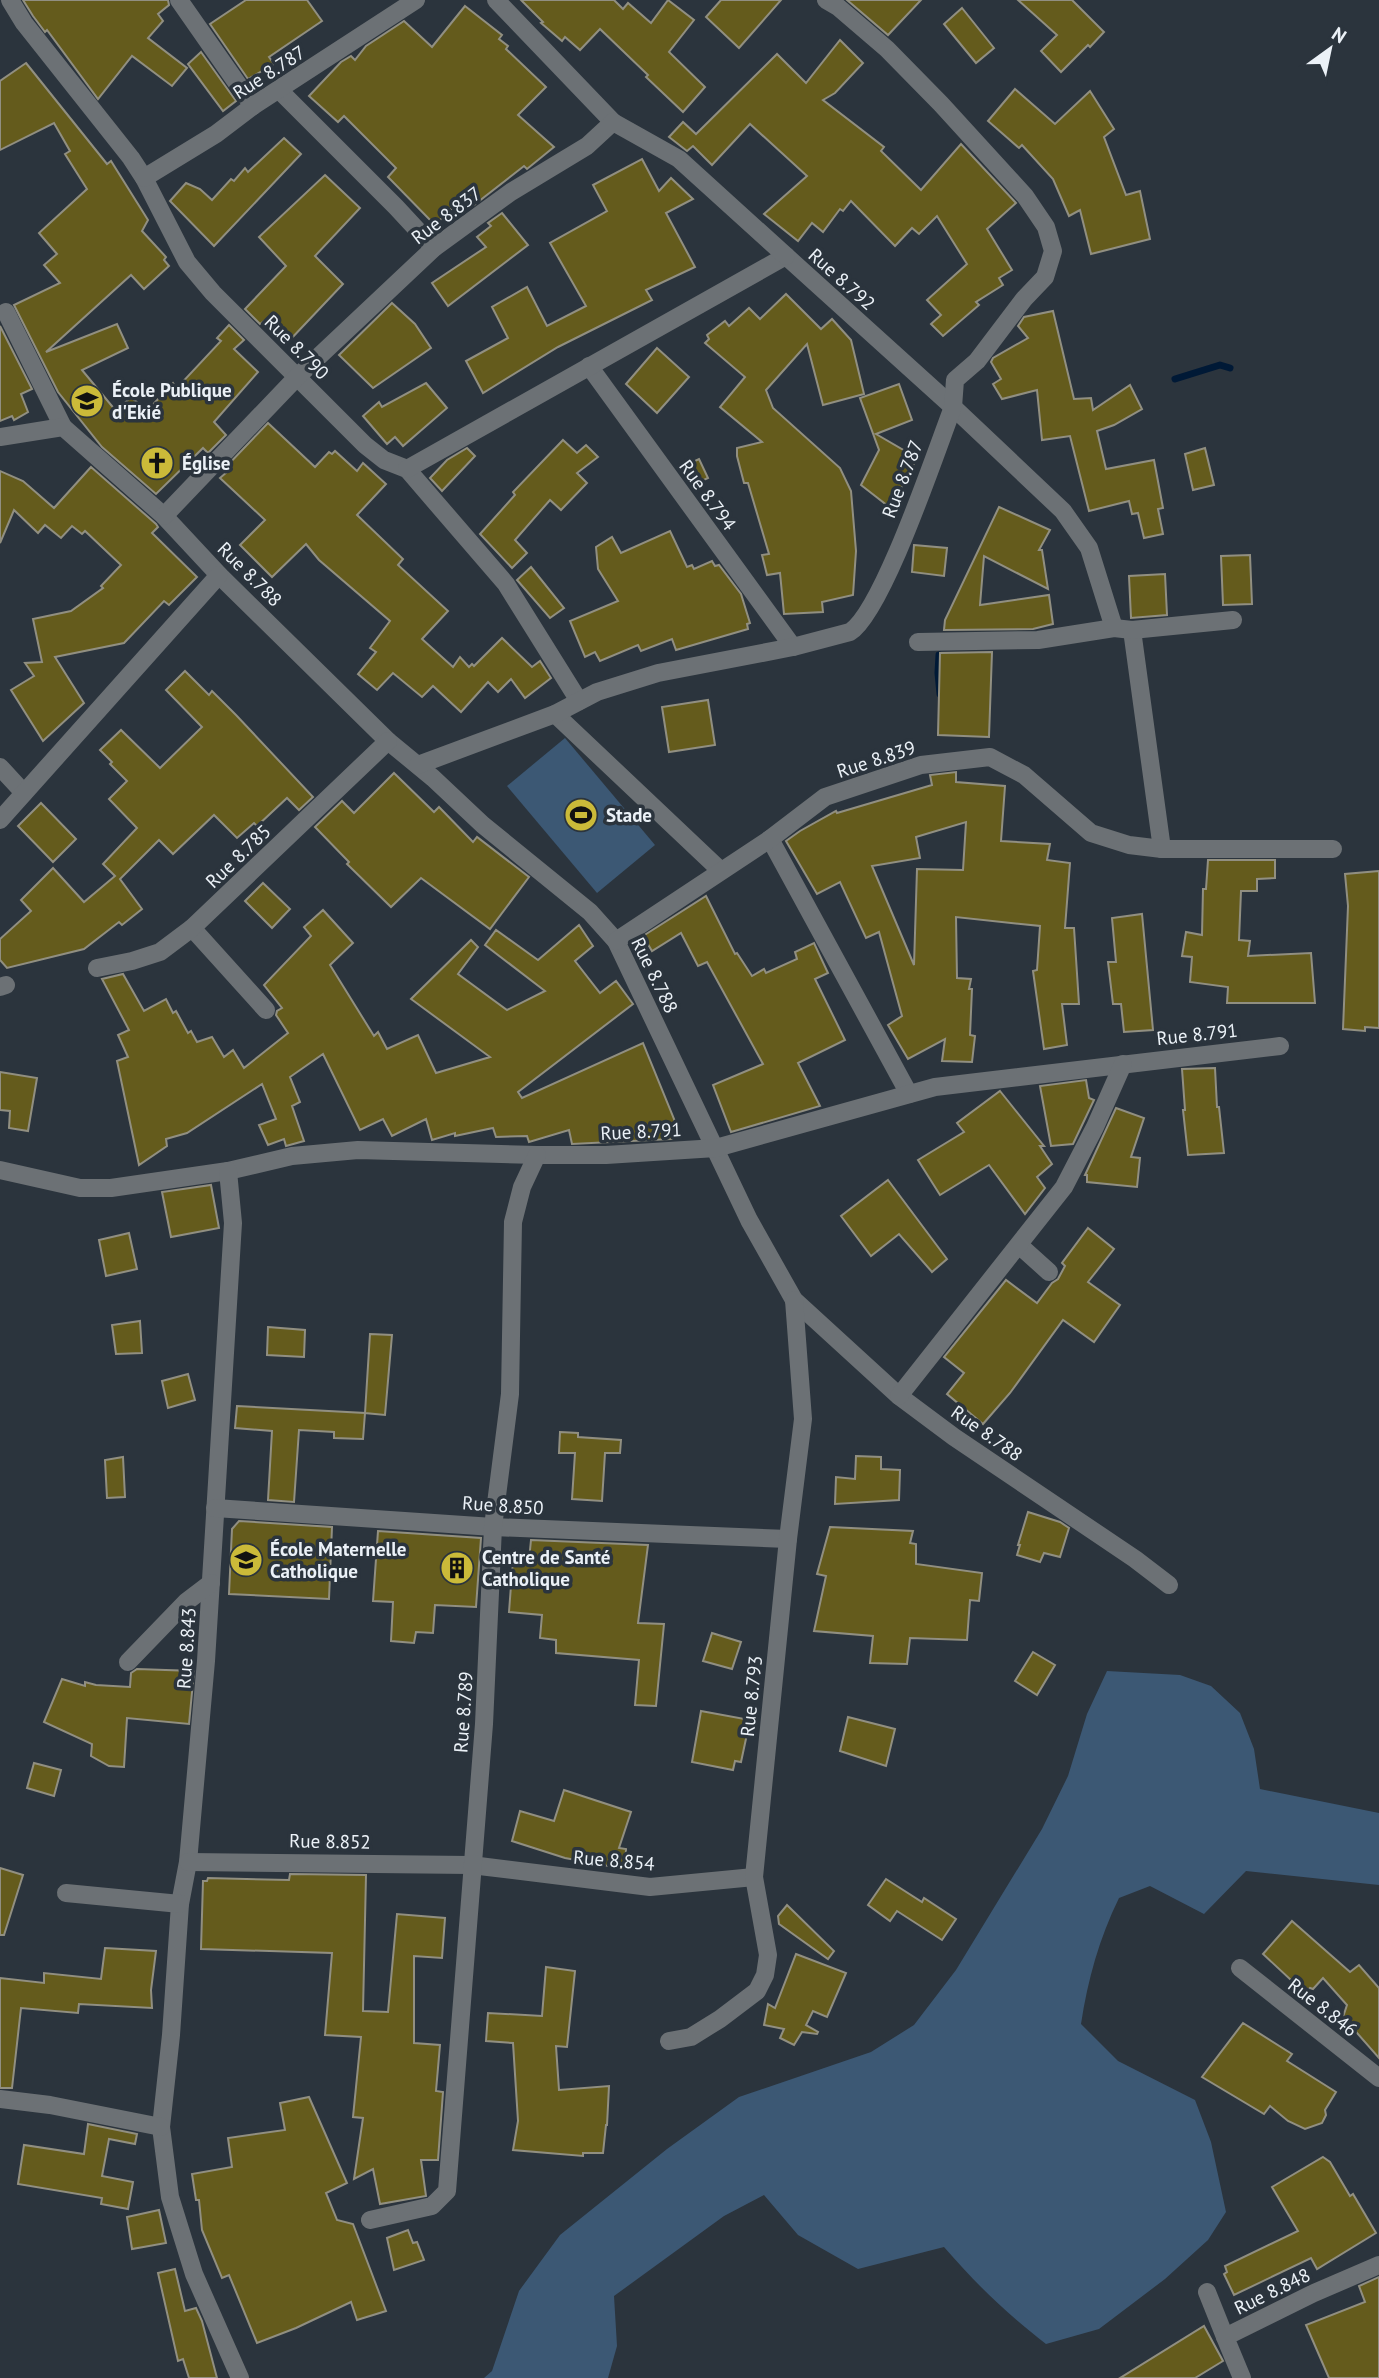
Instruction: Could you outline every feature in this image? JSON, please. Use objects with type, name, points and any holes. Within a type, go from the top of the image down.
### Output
[{"type":"street","name":"Rue 8.790","points":[[10,0],[24,23],[112,132],[144,178],[187,262],[213,293],[365,445],[384,460],[407,469],[506,584],[579,701]]},
{"type":"street","points":[[180,0],[253,106]]},
{"type":"street","name":"Rue 8.787","points":[[144,178],[216,134],[253,106],[416,0]]},
{"type":"street","points":[[496,0],[613,122],[679,159],[786,256]]},
{"type":"street","name":"Rue 8.787","points":[[418,765],[555,715],[597,692],[658,673],[793,647],[850,632],[858,627],[877,596],[953,407],[956,380],[977,361],[1024,299],[1045,277],[1053,251],[1046,226],[1025,196],[887,49],[826,0]]},
{"type":"street","points":[[279,90],[396,206],[434,248]]},
{"type":"street","name":"Rue 8.837","points":[[164,516],[297,377],[434,248],[511,192],[587,146],[613,122]]},
{"type":"street","name":"Rue 8.792","points":[[407,469],[786,256],[1063,511],[1088,548],[1123,629],[1161,849]]},
{"type":"street","points":[[0,438],[63,427],[6,312]]},
{"type":"street","name":"Rue 8.794","points":[[589,366],[793,647]]},
{"type":"street","name":"Rue 8.788","points":[[63,427],[164,516],[219,575],[388,741],[483,825],[590,912],[616,941],[749,1220],[794,1300],[899,1396],[954,1437],[1135,1559],[1169,1586]]},
{"type":"street","points":[[0,820],[219,575]]},
{"type":"street","points":[[918,642],[1038,640],[1123,629],[1233,620]]},
{"type":"street","points":[[555,715],[720,870]]},
{"type":"street","name":"Rue 8.785","points":[[97,968],[160,952],[192,928],[388,741]]},
{"type":"street","name":"Rue 8.839","points":[[616,941],[770,838],[825,797],[921,765],[990,757],[1024,775],[1091,833],[1129,845],[1161,849],[1333,849]]},
{"type":"street","points":[[0,767],[24,793]]},
{"type":"street","points":[[770,838],[909,1094]]},
{"type":"street","points":[[192,928],[266,1010]]},
{"type":"street","name":"Rue 8.791","points":[[0,1170],[80,1188],[111,1188],[228,1171],[292,1156],[358,1150],[606,1155],[716,1148],[935,1087],[1280,1046]]},
{"type":"street","points":[[899,1396],[1064,1187],[1123,1064]]},
{"type":"street","name":"Rue 8.789","points":[[370,2220],[432,2206],[447,2191],[484,1724],[493,1527],[510,1394],[513,1222],[522,1186],[537,1155]]},
{"type":"street","name":"Rue 8.843","points":[[228,1171],[233,1223],[206,1661],[188,1862],[180,1904],[171,2035],[161,2127],[170,2197],[194,2274],[240,2378]]},
{"type":"street","points":[[1019,1245],[1049,1272]]},
{"type":"street","name":"Rue 8.793","points":[[669,2041],[691,2037],[720,2019],[757,1991],[765,1975],[768,1955],[754,1877],[788,1539],[803,1419],[794,1300]]},
{"type":"street","name":"Rue 8.850","points":[[215,1508],[493,1527],[788,1539]]},
{"type":"street","points":[[128,1662],[186,1602],[211,1583]]},
{"type":"street","name":"Rue 8.852","points":[[188,1862],[471,1865]]},
{"type":"street","name":"Rue 8.854","points":[[471,1865],[650,1887],[754,1877]]},
{"type":"street","points":[[66,1893],[180,1904]]},
{"type":"street","name":"Rue 8.846","points":[[1240,1968],[1379,2078]]},
{"type":"street","points":[[0,2099],[50,2105],[161,2127]]},
{"type":"street","name":"Rue 8.848","points":[[1242,2378],[1225,2337],[1314,2293],[1379,2265]]},
{"type":"street","points":[[1207,2292],[1225,2337]]},
{"type":"shaded area","name":"Stade","points":[[565,738],[655,845],[597,893],[507,786]]},
{"type":"shaded area","points":[[1107,1671],[1180,1675],[1211,1686],[1240,1713],[1254,1749],[1260,1789],[1379,1813],[1379,1885],[1246,1871],[1204,1914],[1150,1886],[1119,1898],[1106,1929],[1091,1975],[1081,2024],[1118,2061],[1195,2100],[1211,2142],[1226,2212],[1208,2240],[1165,2279],[1099,2329],[1046,2344],[992,2298],[944,2247],[858,2269],[798,2235],[764,2195],[724,2216],[614,2296],[617,2346],[608,2378],[484,2378],[492,2371],[519,2291],[560,2235],[667,2149],[739,2097],[871,2052],[914,2025],[956,1970],[1042,1829],[1068,1776],[1087,1714]]},
{"type":"building","points":[[23,0],[168,0],[169,5],[158,14],[163,21],[148,38],[187,68],[172,86],[132,56],[98,99]]},
{"type":"building","points":[[246,0],[307,0],[322,21],[269,57],[274,64],[248,79],[210,24]]},
{"type":"building","points":[[521,0],[614,0],[623,9],[628,3],[651,23],[668,0],[694,20],[669,52],[705,87],[683,112],[600,29],[580,50],[565,37],[562,41],[541,23],[543,22]]},
{"type":"building","points":[[721,0],[781,0],[739,48],[706,17]]},
{"type":"building","points":[[847,0],[921,0],[888,35]]},
{"type":"building","points":[[1018,0],[1072,0],[1104,32],[1061,72],[1041,51],[1057,35]]},
{"type":"building","points":[[465,6],[502,35],[499,39],[508,46],[506,49],[546,87],[518,115],[554,147],[527,169],[524,166],[474,205],[466,194],[435,225],[388,177],[396,168],[344,116],[338,122],[309,96],[341,62],[351,56],[355,60],[366,46],[404,21],[432,47]]},
{"type":"building","points":[[962,8],[994,48],[976,63],[944,24]]},
{"type":"building","points":[[840,40],[863,63],[835,93],[823,100],[884,147],[881,151],[921,190],[961,144],[1016,203],[987,229],[1012,270],[999,278],[1003,285],[976,302],[979,305],[943,336],[931,324],[941,315],[927,300],[967,264],[937,216],[919,234],[912,228],[895,246],[851,201],[843,211],[840,209],[823,232],[812,223],[798,241],[764,214],[807,176],[750,124],[712,165],[693,146],[687,151],[669,137],[683,122],[696,134],[777,54],[806,83]]},
{"type":"building","points":[[201,52],[236,101],[223,111],[188,64]]},
{"type":"building","points":[[26,63],[107,164],[111,161],[148,220],[142,231],[166,257],[164,260],[169,266],[144,289],[131,275],[46,352],[117,324],[128,348],[82,370],[116,411],[131,397],[147,411],[173,383],[177,388],[221,341],[217,338],[229,325],[244,340],[234,349],[258,372],[214,422],[226,435],[208,453],[203,448],[156,494],[102,447],[58,392],[14,305],[60,283],[44,265],[57,254],[39,233],[87,189],[65,154],[70,151],[54,123],[0,150],[0,81]]},
{"type":"building","points":[[1015,89],[1055,124],[1090,91],[1114,129],[1104,137],[1126,195],[1140,191],[1150,239],[1091,254],[1080,210],[1069,216],[1053,179],[1022,145],[1019,148],[988,121]]},
{"type":"building","points":[[284,138],[301,154],[214,246],[170,201],[186,183],[200,189],[212,200],[231,179],[234,181],[245,168],[248,172]]},
{"type":"building","points":[[642,159],[659,191],[671,178],[693,199],[666,213],[695,267],[646,290],[652,300],[558,347],[483,393],[466,361],[508,338],[492,307],[527,287],[547,326],[586,306],[550,243],[607,211],[593,185]]},
{"type":"building","points":[[325,175],[360,208],[315,256],[343,284],[288,342],[264,321],[260,324],[245,309],[286,266],[259,237]]},
{"type":"building","points":[[502,213],[528,245],[448,306],[432,283],[486,247],[477,237],[491,226],[488,223]]},
{"type":"building","points":[[786,294],[821,329],[832,319],[851,340],[864,394],[823,405],[807,344],[766,390],[773,408],[840,468],[851,491],[856,551],[853,595],[822,602],[823,612],[784,614],[780,573],[767,575],[762,555],[769,554],[737,456],[737,448],[762,442],[720,407],[745,377],[705,343],[709,339],[707,335],[725,321],[729,326],[749,308],[760,319]]},
{"type":"building","points":[[392,303],[415,324],[431,348],[373,388],[339,355]]},
{"type":"building","points":[[1053,311],[1074,399],[1091,398],[1093,410],[1130,385],[1142,409],[1097,431],[1106,469],[1154,460],[1163,508],[1158,509],[1163,534],[1144,538],[1138,513],[1132,514],[1129,501],[1089,511],[1070,436],[1042,440],[1037,390],[1002,399],[993,384],[1001,379],[991,362],[993,358],[1028,338],[1018,326],[1024,317]]},
{"type":"building","points":[[0,326],[32,389],[21,394],[28,412],[14,420],[12,416],[0,421]]},
{"type":"building","points":[[657,348],[689,377],[657,413],[626,384]]},
{"type":"building","points":[[426,383],[447,408],[403,446],[395,437],[387,444],[363,416],[379,402],[382,407]]},
{"type":"building","points":[[899,384],[912,420],[876,434],[917,458],[896,498],[894,497],[888,506],[861,485],[879,450],[860,398]]},
{"type":"building","points":[[268,423],[315,467],[329,452],[332,454],[335,451],[357,471],[363,463],[386,484],[357,515],[403,559],[398,565],[448,611],[422,639],[453,667],[460,657],[469,667],[472,664],[474,666],[502,638],[532,667],[540,661],[551,678],[525,698],[511,679],[498,692],[488,682],[461,712],[433,686],[422,697],[393,673],[377,690],[358,674],[376,652],[370,648],[390,621],[319,560],[306,544],[272,577],[240,545],[265,520],[220,478],[227,472],[224,469]]},
{"type":"building","points":[[563,440],[577,453],[586,445],[598,457],[577,473],[587,483],[561,510],[550,500],[515,540],[527,553],[512,568],[480,534],[515,495],[513,492]]},
{"type":"building","points":[[467,448],[475,456],[442,491],[430,478],[447,460]]},
{"type":"building","points":[[1205,448],[1214,485],[1193,490],[1185,454]]},
{"type":"building","points":[[699,459],[708,478],[693,485],[684,466]]},
{"type":"building","points":[[91,467],[156,524],[158,527],[152,533],[197,577],[169,605],[164,601],[124,643],[55,657],[84,703],[43,741],[11,690],[34,676],[25,663],[42,662],[33,619],[71,611],[103,588],[101,586],[121,565],[85,531],[82,534],[72,526],[61,538],[45,525],[38,533],[14,510],[0,543],[0,471],[23,481],[54,508]]},
{"type":"building","points":[[999,507],[1050,530],[1039,550],[1042,550],[1048,589],[984,556],[980,605],[1049,595],[1053,624],[1033,629],[944,630],[945,620]]},
{"type":"building","points":[[670,531],[687,567],[692,565],[694,569],[712,561],[715,566],[719,565],[741,594],[750,623],[747,624],[748,629],[676,650],[672,639],[641,651],[638,645],[600,661],[595,652],[585,657],[570,621],[618,601],[598,569],[596,547],[612,537],[621,553]]},
{"type":"building","points":[[914,545],[947,548],[944,576],[912,572]]},
{"type":"building","points":[[1250,555],[1252,604],[1223,605],[1221,556]]},
{"type":"building","points":[[531,567],[564,608],[550,618],[517,580]]},
{"type":"building","points":[[1165,574],[1167,615],[1131,618],[1129,576]]},
{"type":"building","points":[[992,652],[989,737],[938,735],[940,653]]},
{"type":"building","points":[[185,671],[209,695],[212,691],[313,797],[299,810],[287,798],[257,826],[254,823],[237,838],[214,815],[173,854],[159,840],[120,879],[142,909],[122,925],[119,922],[84,949],[7,968],[0,960],[0,939],[31,911],[21,900],[53,868],[84,902],[115,876],[103,864],[137,828],[109,799],[127,781],[100,750],[121,730],[160,768],[202,727],[166,690]]},
{"type":"building","points":[[708,700],[715,745],[669,752],[662,707]]},
{"type":"building","points":[[956,772],[956,782],[1005,786],[1001,841],[1050,844],[1047,860],[1070,863],[1065,928],[1074,928],[1079,1004],[1062,1004],[1067,1045],[1044,1049],[1033,971],[1037,970],[1040,926],[956,917],[957,978],[971,979],[970,1035],[975,1036],[972,1062],[942,1061],[945,1039],[908,1059],[888,1025],[902,1016],[879,932],[866,938],[840,882],[817,894],[786,841],[836,811],[837,813],[932,785],[930,775]],"holes":[[[966,822],[963,870],[917,869],[914,965],[872,866],[920,858],[916,837]]]},
{"type":"building","points":[[394,773],[434,812],[439,807],[473,842],[477,837],[529,877],[490,929],[421,878],[391,907],[347,864],[349,862],[315,827],[342,801],[354,813]]},
{"type":"building","points":[[41,803],[76,839],[53,862],[18,826]]},
{"type":"building","points":[[1208,860],[1275,860],[1275,878],[1257,879],[1257,891],[1241,891],[1239,940],[1250,941],[1248,956],[1311,953],[1315,1003],[1227,1003],[1228,987],[1190,982],[1192,957],[1182,956],[1186,932],[1202,935],[1203,889],[1206,889]]},
{"type":"building","points":[[1379,871],[1379,1028],[1365,1027],[1365,1031],[1343,1029],[1348,906],[1345,874]]},
{"type":"building","points":[[263,883],[290,909],[272,928],[245,901]]},
{"type":"building","points":[[706,896],[735,954],[737,953],[752,976],[764,969],[766,973],[797,959],[795,952],[814,943],[828,973],[815,979],[845,1040],[798,1063],[820,1106],[731,1132],[713,1085],[763,1064],[707,962],[698,966],[681,933],[652,951],[643,936]]},
{"type":"building","points":[[323,910],[353,943],[330,965],[374,1036],[378,1032],[387,1049],[418,1035],[436,1073],[490,1057],[411,999],[471,940],[478,947],[458,974],[507,1010],[545,991],[485,945],[496,930],[538,960],[579,925],[593,946],[575,961],[600,993],[616,981],[633,1004],[518,1092],[522,1098],[643,1043],[681,1136],[671,1139],[572,1144],[569,1130],[529,1142],[527,1136],[496,1137],[493,1128],[455,1136],[455,1133],[432,1140],[426,1119],[392,1136],[383,1119],[360,1130],[323,1054],[290,1077],[300,1102],[292,1106],[304,1141],[286,1146],[284,1139],[268,1145],[259,1125],[276,1119],[262,1084],[187,1133],[166,1139],[167,1146],[139,1165],[117,1061],[128,1057],[118,1035],[129,1030],[102,979],[123,974],[144,1011],[166,999],[173,1013],[176,1011],[188,1033],[191,1031],[197,1042],[212,1037],[224,1057],[233,1050],[244,1068],[288,1033],[276,1015],[282,1008],[264,985],[311,936],[304,927]]},
{"type":"building","points":[[1142,914],[1153,1030],[1124,1032],[1121,1004],[1113,1004],[1108,962],[1116,962],[1112,918]]},
{"type":"building","points":[[1215,1068],[1217,1107],[1224,1153],[1188,1155],[1182,1069]]},
{"type":"building","points":[[0,1072],[37,1078],[28,1131],[9,1128],[10,1111],[0,1110]]},
{"type":"building","points":[[1086,1080],[1089,1098],[1094,1100],[1073,1144],[1051,1146],[1040,1086]]},
{"type":"building","points":[[1000,1091],[1044,1146],[1040,1146],[1052,1164],[1037,1177],[1045,1188],[1025,1214],[989,1165],[940,1195],[918,1160],[964,1132],[957,1123]]},
{"type":"building","points":[[1116,1108],[1144,1118],[1131,1157],[1140,1158],[1137,1187],[1087,1182],[1085,1175]]},
{"type":"building","points":[[888,1180],[947,1259],[932,1272],[899,1234],[871,1256],[841,1216]]},
{"type":"building","points":[[211,1185],[219,1228],[171,1237],[162,1192]]},
{"type":"building","points":[[1088,1228],[1114,1249],[1088,1282],[1120,1305],[1094,1342],[1063,1320],[1010,1393],[983,1424],[947,1394],[964,1373],[944,1357],[1006,1280],[1037,1303],[1058,1279],[1065,1266],[1062,1263]]},
{"type":"building","points":[[129,1233],[137,1269],[106,1276],[99,1240]]},
{"type":"building","points":[[140,1321],[142,1353],[116,1354],[112,1325]]},
{"type":"building","points":[[268,1327],[305,1330],[304,1357],[267,1355]]},
{"type":"building","points":[[370,1334],[392,1335],[385,1415],[365,1413]]},
{"type":"building","points":[[188,1374],[195,1400],[168,1408],[162,1381]]},
{"type":"building","points":[[237,1406],[365,1413],[363,1439],[334,1438],[334,1432],[299,1430],[294,1502],[268,1500],[272,1431],[235,1428]]},
{"type":"building","points":[[560,1432],[578,1433],[578,1437],[621,1440],[620,1453],[605,1453],[602,1501],[572,1499],[575,1453],[559,1453]]},
{"type":"building","points":[[856,1456],[881,1457],[881,1469],[900,1470],[899,1500],[835,1504],[836,1477],[855,1479]]},
{"type":"building","points":[[123,1457],[125,1497],[107,1498],[105,1460]]},
{"type":"building","points":[[1028,1512],[1060,1522],[1069,1528],[1060,1557],[1044,1553],[1040,1562],[1017,1555]]},
{"type":"building","name":"École Maternelle Catholique","points":[[239,1521],[332,1527],[329,1599],[229,1594],[232,1529]]},
{"type":"building","points":[[830,1527],[913,1531],[910,1543],[916,1544],[916,1564],[982,1573],[979,1601],[970,1600],[967,1640],[910,1638],[907,1664],[870,1663],[873,1636],[814,1631],[826,1576],[817,1574]]},
{"type":"building","name":"Centre de Santé Catholique","points":[[378,1531],[481,1538],[476,1607],[435,1605],[433,1633],[416,1632],[414,1643],[391,1641],[393,1602],[373,1601]]},
{"type":"building","points":[[531,1540],[648,1545],[638,1623],[664,1624],[656,1706],[635,1705],[639,1660],[556,1653],[556,1640],[540,1638],[542,1615],[509,1612],[513,1559],[529,1560]]},
{"type":"building","points":[[712,1633],[741,1642],[732,1669],[703,1661]]},
{"type":"building","points":[[1033,1652],[1055,1665],[1037,1695],[1015,1681]]},
{"type":"building","points":[[137,1669],[194,1671],[189,1724],[127,1718],[124,1767],[109,1766],[91,1756],[92,1744],[44,1722],[62,1679],[85,1686],[85,1682],[130,1687],[131,1673]]},
{"type":"building","points":[[701,1711],[750,1720],[741,1762],[735,1761],[733,1770],[692,1762]]},
{"type":"building","points":[[848,1717],[895,1729],[886,1766],[840,1751]]},
{"type":"building","points":[[34,1763],[61,1770],[54,1796],[27,1788]]},
{"type":"building","points":[[564,1790],[631,1812],[619,1848],[626,1849],[625,1869],[565,1858],[512,1841],[520,1811],[554,1821]]},
{"type":"building","points":[[0,1868],[23,1875],[4,1935],[0,1935]]},
{"type":"building","points":[[290,1874],[366,1875],[363,2011],[388,2012],[397,1914],[445,1918],[442,1958],[414,1956],[414,2043],[440,2045],[436,2091],[443,2092],[438,2160],[421,2160],[426,2196],[380,2204],[373,2169],[354,2179],[363,2118],[353,2117],[361,2037],[325,2035],[332,1953],[201,1949],[203,1881],[208,1878],[289,1880]]},
{"type":"building","points":[[886,1879],[922,1902],[924,1898],[956,1919],[942,1940],[897,1911],[890,1921],[868,1905]]},
{"type":"building","points":[[787,1905],[834,1951],[828,1959],[779,1924],[778,1916]]},
{"type":"building","points":[[1292,1921],[1350,1972],[1359,1965],[1379,1988],[1379,2058],[1343,2017],[1347,2005],[1323,1978],[1305,1993],[1263,1954]]},
{"type":"building","points":[[105,1948],[156,1951],[151,1990],[152,2008],[79,2004],[78,2013],[21,2008],[12,2088],[0,2088],[0,1978],[44,1983],[44,1973],[101,1979]]},
{"type":"building","points":[[796,1954],[846,1973],[827,2017],[813,2011],[806,2025],[818,2032],[817,2034],[802,2032],[794,2045],[780,2038],[784,2029],[764,2025],[768,2004],[775,2008]]},
{"type":"building","points":[[546,1967],[575,1971],[567,2047],[556,2046],[559,2090],[609,2086],[603,2153],[583,2153],[583,2156],[513,2150],[518,2121],[513,2043],[486,2041],[488,2013],[542,2016]]},
{"type":"building","points":[[1243,2023],[1292,2054],[1287,2061],[1336,2092],[1325,2110],[1322,2123],[1305,2129],[1288,2121],[1270,2106],[1264,2114],[1202,2077]]},
{"type":"building","points":[[309,2097],[347,2183],[326,2193],[337,2220],[353,2224],[386,2311],[357,2320],[351,2302],[257,2343],[229,2275],[222,2278],[202,2230],[199,2200],[196,2200],[192,2174],[232,2167],[228,2138],[285,2130],[280,2103]]},
{"type":"building","points":[[88,2124],[137,2134],[135,2144],[109,2139],[102,2176],[133,2182],[128,2209],[101,2204],[102,2198],[18,2184],[24,2145],[84,2154]]},
{"type":"building","points":[[1323,2157],[1330,2162],[1350,2196],[1353,2194],[1376,2233],[1317,2269],[1311,2258],[1234,2295],[1224,2274],[1227,2272],[1225,2266],[1298,2231],[1272,2187]]},
{"type":"building","points":[[159,2210],[166,2243],[132,2249],[127,2217]]},
{"type":"building","points":[[408,2230],[413,2243],[417,2242],[424,2260],[394,2270],[387,2238]]},
{"type":"building","points":[[175,2269],[185,2311],[196,2308],[202,2321],[217,2378],[189,2378],[183,2359],[178,2361],[158,2273]]},
{"type":"building","points":[[1379,2277],[1379,2378],[1329,2378],[1306,2325],[1365,2302],[1359,2286]]},
{"type":"building","points":[[1204,2326],[1223,2361],[1195,2378],[1120,2378]]},
{"type":"waterway","points":[[1175,379],[1220,365],[1230,368]]},
{"type":"waterway","points":[[939,655],[940,694]]},
{"type":"place","name":"École Publique d'Ekié","points":[[87,401]]},
{"type":"place","name":"Église","points":[[157,463]]},
{"type":"place","name":"Stade","points":[[581,815]]},
{"type":"place","name":"École Maternelle Catholique","points":[[246,1560]]},
{"type":"place","name":"Centre de Santé Catholique","points":[[457,1568]]}]
